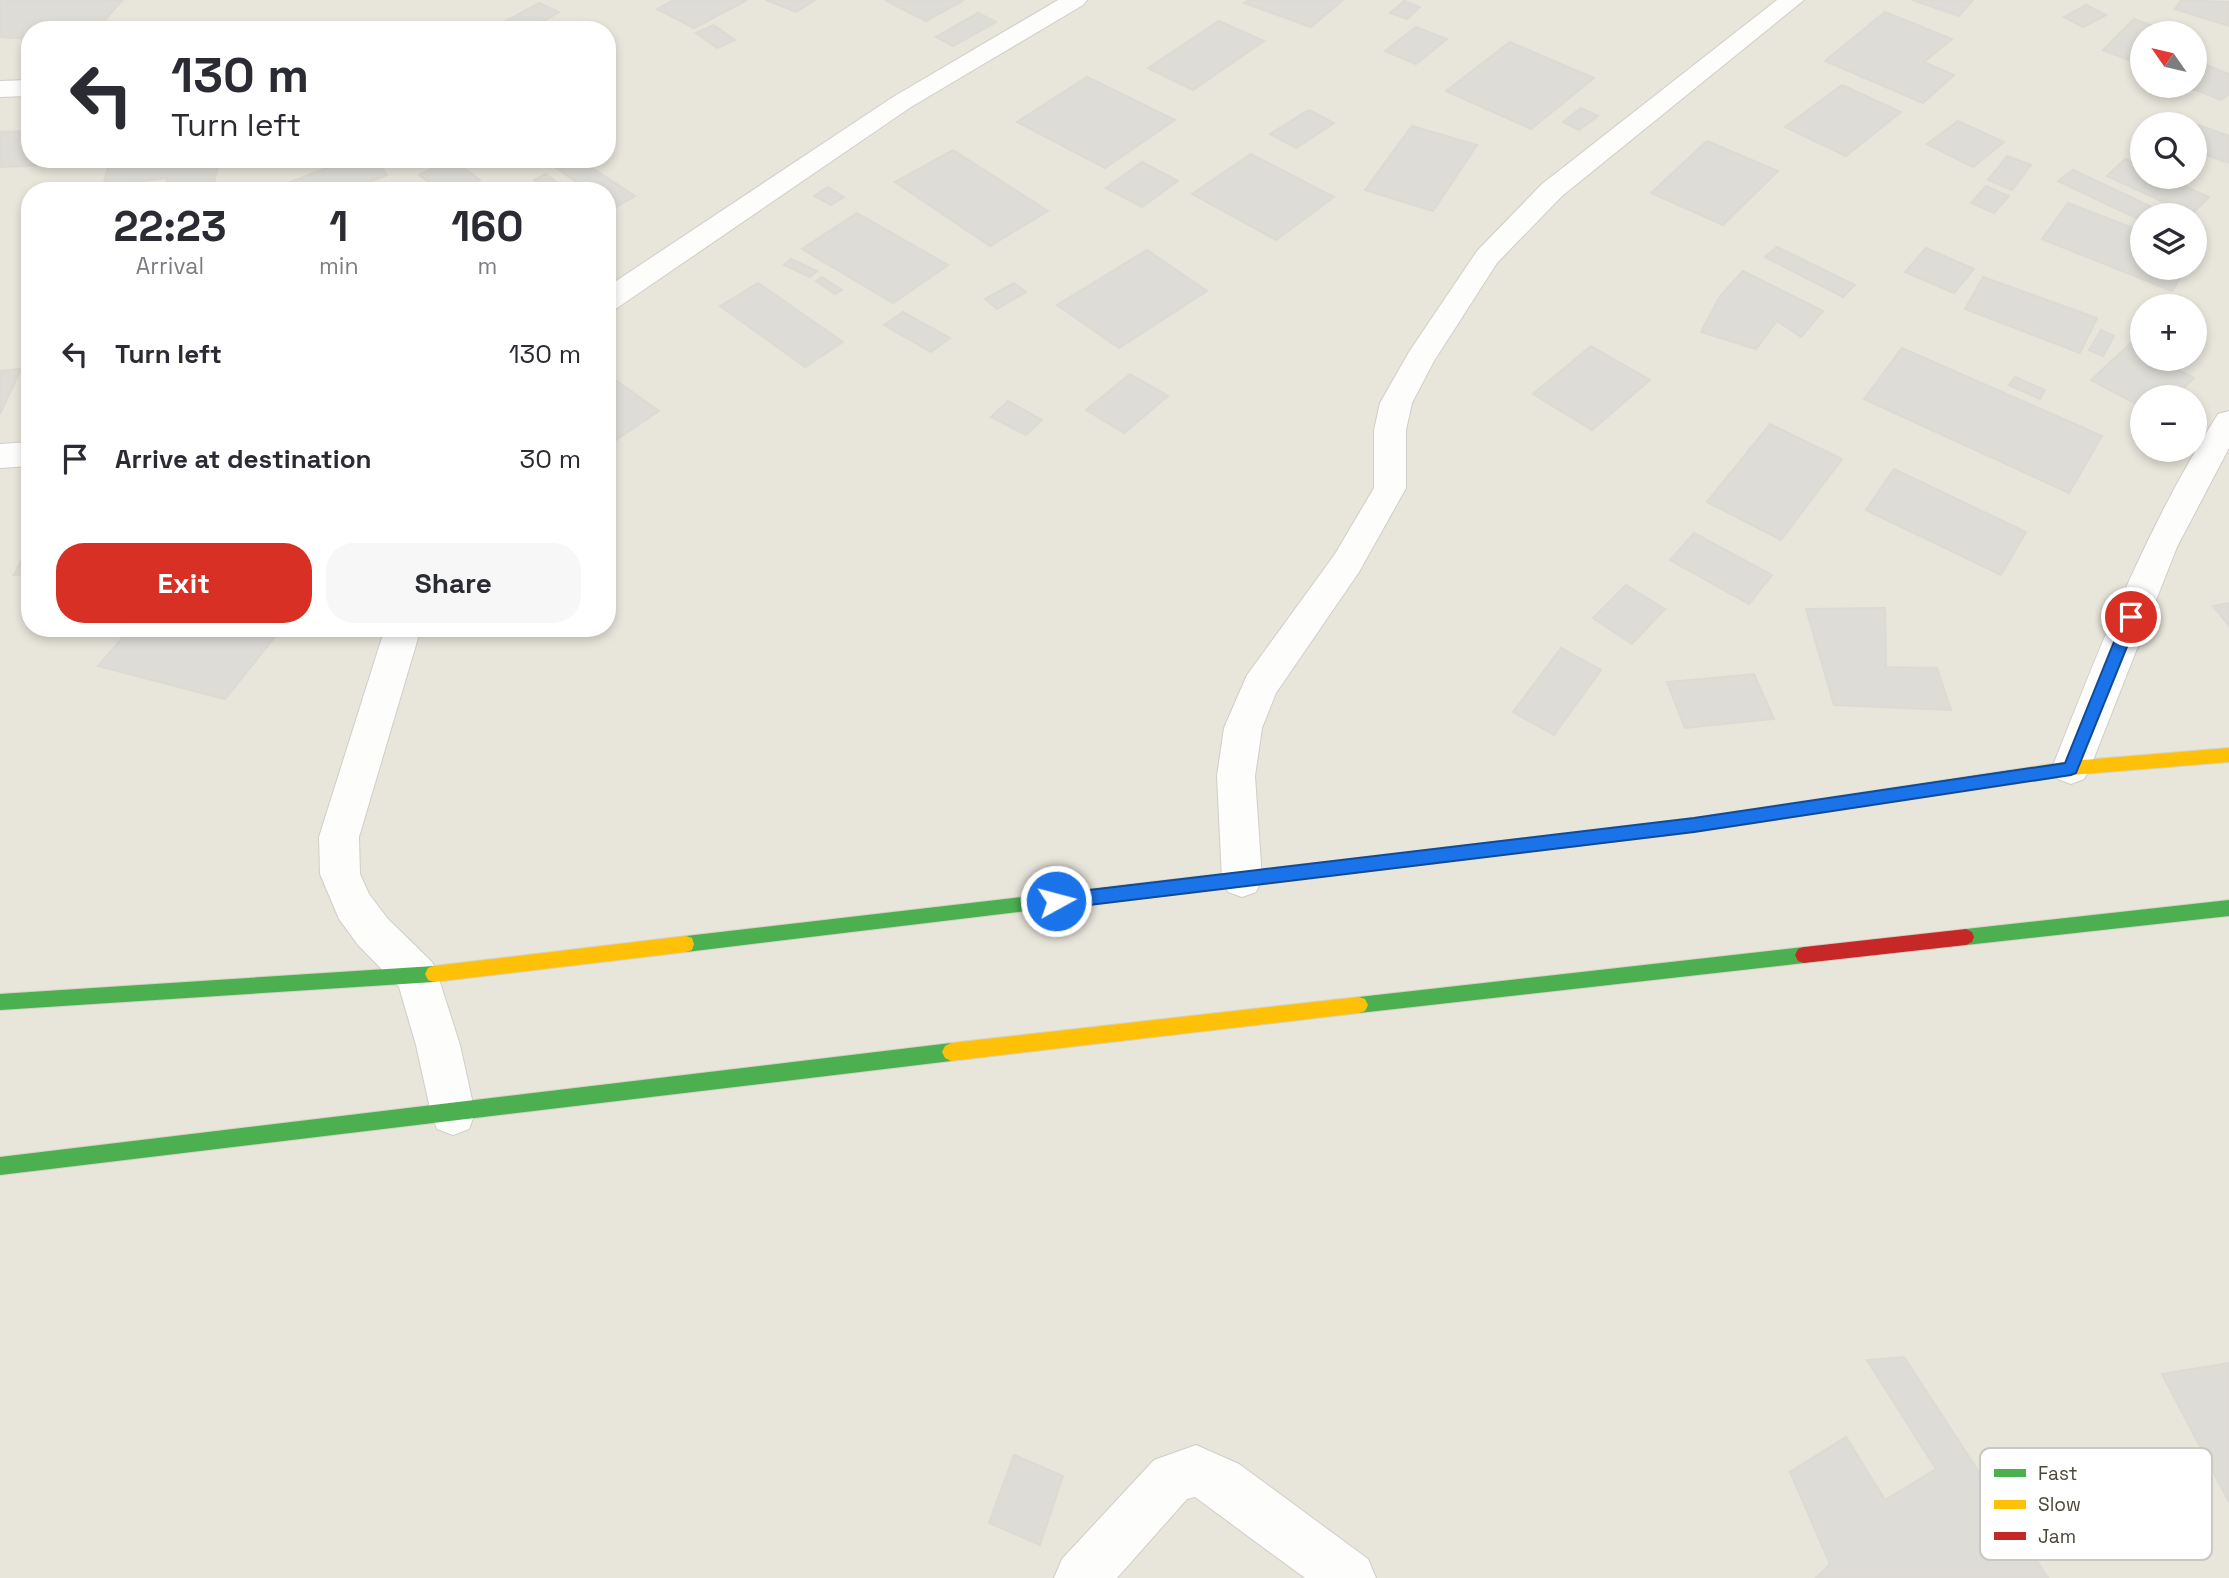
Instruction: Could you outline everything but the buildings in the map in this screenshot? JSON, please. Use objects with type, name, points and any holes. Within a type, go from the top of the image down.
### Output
[{"type":"main road","points":[[0,1002],[417,976],[1694,825],[2071,768],[2229,755]]},
{"type":"main road","points":[[0,1166],[1157,1028],[2229,908]]},
{"type":"street","points":[[616,295],[902,102],[1074,0]]},
{"type":"street","points":[[1242,879],[1237,776],[1243,728],[1260,686],[1353,553],[1390,488],[1390,430],[1396,403],[1420,359],[1487,257],[1552,190],[1792,0]]},
{"type":"street","points":[[0,89],[21,88]]},
{"type":"street","points":[[2071,768],[2151,566],[2206,457],[2229,422]]},
{"type":"street","points":[[0,456],[21,455]]},
{"type":"street","points":[[400,637],[339,837],[340,874],[353,906],[373,932],[417,976],[438,1045],[453,1113]]},
{"type":"street","points":[[1081,1578],[1172,1478],[1196,1471],[1221,1482],[1349,1578]]},
{"type":"shaded area","points":[[0,0],[2229,0],[2229,1578],[0,1578]]},
{"type":"traffic: fast","points":[[1401,860],[1694,825],[2012,777]]},
{"type":"traffic: fast","points":[[686,944],[1134,891]]},
{"type":"traffic: fast","points":[[1966,937],[2229,908]]},
{"type":"traffic: fast","points":[[1359,1005],[1804,955]]},
{"type":"traffic: fast","points":[[0,1002],[434,974]]},
{"type":"traffic: fast","points":[[0,1166],[951,1052]]},
{"type":"traffic: slow","points":[[2012,777],[2071,768],[2229,755]]},
{"type":"traffic: slow","points":[[1134,891],[1401,860]]},
{"type":"traffic: slow","points":[[434,974],[686,944]]},
{"type":"traffic: slow","points":[[951,1052],[1359,1005]]},
{"type":"traffic: jam","points":[[1804,955],[1966,937]]},
{"type":"route","points":[[1056,901],[1694,825],[2071,768],[2131,617]]}]
